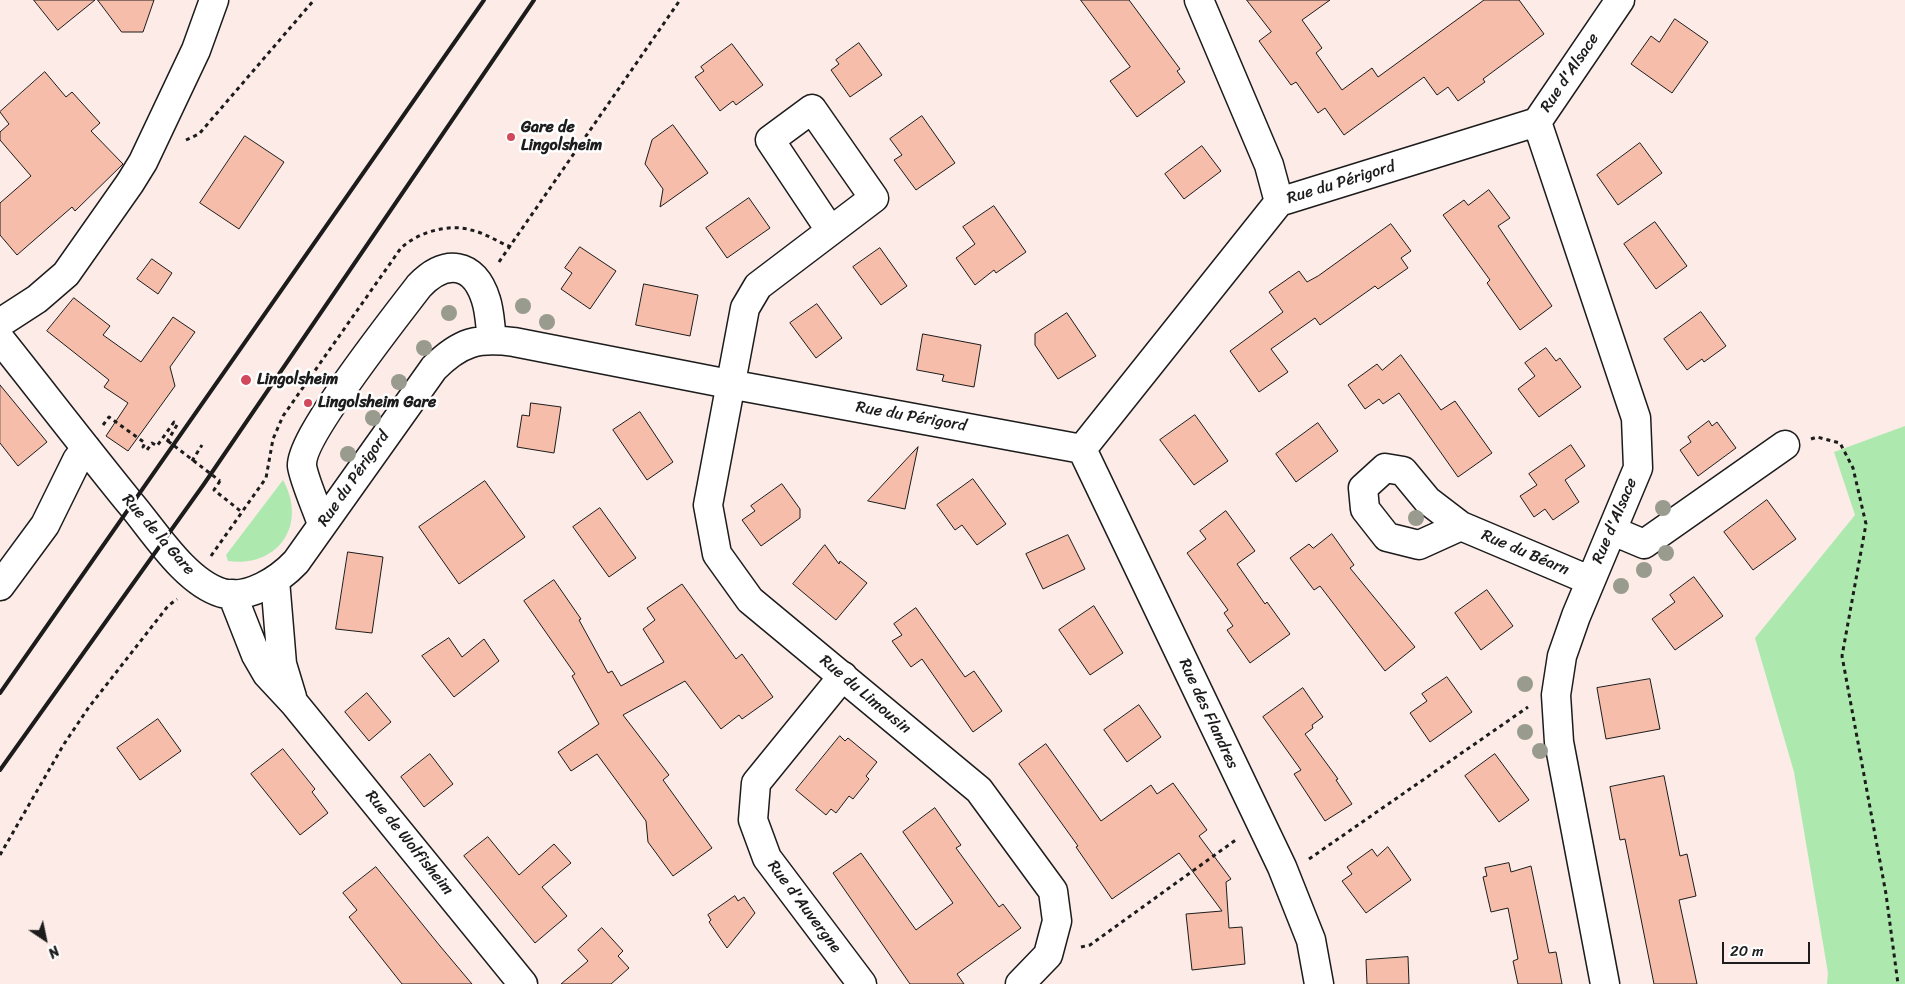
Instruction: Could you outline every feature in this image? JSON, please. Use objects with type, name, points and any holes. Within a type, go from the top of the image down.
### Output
[{"type":"street","points":[[0,322],[37,299],[66,274],[130,183],[143,162],[196,50],[214,0]]},
{"type":"street","points":[[1200,0],[1268,165],[1279,202]]},
{"type":"street","name":"Rue d'Alsace","points":[[1605,984],[1559,742],[1556,696],[1562,656],[1589,580],[1613,531],[1638,468],[1636,418],[1536,122],[1620,0]]},
{"type":"street","name":"Rue du Périgord","points":[[275,580],[296,562],[434,368],[447,354],[463,344],[492,339],[1082,449],[1279,202],[1536,122]]},
{"type":"street","name":"Rue du Limousin","points":[[830,230],[758,286],[745,308],[729,384],[708,505],[716,554],[750,600],[978,790],[1053,891],[1057,921],[1048,955],[1020,984]]},
{"type":"street","points":[[322,524],[302,465],[308,443],[336,399],[419,286],[430,274],[441,268],[453,266],[470,274],[480,286],[486,300],[492,339]]},
{"type":"street","name":"Rue de la Gare","points":[[0,338],[177,560],[205,585],[215,590],[232,594]]},
{"type":"street","points":[[1613,531],[1644,544],[1785,445]]},
{"type":"street","points":[[0,586],[45,526],[77,460],[86,448]]},
{"type":"street","name":"Rue des Flandres","points":[[1082,449],[1282,867],[1311,940],[1319,984]]},
{"type":"street","name":"Rue du Béarn","points":[[1461,526],[1589,580]]},
{"type":"street","points":[[232,594],[261,587],[275,580]]},
{"type":"street","name":"Rue de Wolfisheim","points":[[275,580],[282,664],[294,703]]},
{"type":"street","name":"Rue de Wolfisheim","points":[[232,594],[256,655],[267,674],[294,703],[523,984]]},
{"type":"street","name":"Rue d'Auvergne","points":[[842,676],[756,783],[753,820],[768,858],[862,984]]},
{"type":"path","points":[[183,142],[199,134],[314,0]]},
{"type":"path","points":[[511,247],[680,0]]},
{"type":"path","points":[[86,448],[109,416],[146,443],[143,447],[147,450],[152,443],[157,446],[174,422],[177,425],[167,441],[220,481],[214,490],[243,513]]},
{"type":"path","points":[[1785,445],[1817,437],[1840,443],[1853,468],[1866,524],[1842,656],[1886,894],[1898,984]]},
{"type":"path","points":[[192,460],[202,445]]},
{"type":"path","points":[[0,855],[41,780],[89,707],[168,606],[180,596]]},
{"type":"path","points":[[1282,867],[1313,858],[1527,708],[1556,696]]},
{"type":"path","points":[[1048,955],[1090,945],[1260,822]]},
{"type":"green space","points":[[1905,426],[1905,984],[1827,984],[1828,973],[1794,772],[1755,638],[1855,515],[1834,452]]},
{"type":"green space","points":[[283,480],[290,497],[292,513],[290,527],[284,540],[274,550],[261,558],[246,561],[228,561],[226,555]]},
{"type":"building","points":[[34,0],[95,0],[58,30]]},
{"type":"building","points":[[98,0],[154,0],[143,32],[122,32]]},
{"type":"building","points":[[1081,0],[1129,0],[1180,69],[1177,71],[1185,82],[1137,117],[1110,81],[1130,67]]},
{"type":"building","points":[[1247,0],[1330,0],[1302,20],[1322,48],[1316,53],[1342,90],[1372,68],[1378,77],[1484,0],[1519,0],[1544,34],[1483,79],[1485,82],[1458,101],[1448,87],[1437,95],[1424,77],[1344,135],[1325,108],[1318,113],[1296,82],[1291,85],[1259,41],[1271,32]]},
{"type":"building","points":[[1675,19],[1708,42],[1672,93],[1631,64],[1651,36],[1659,42]]},
{"type":"building","points":[[859,43],[882,75],[850,97],[831,70],[839,64],[836,60]]},
{"type":"building","points":[[732,44],[763,85],[736,105],[733,101],[720,111],[695,77],[704,71],[701,67]]},
{"type":"building","points":[[45,72],[66,97],[72,92],[100,123],[91,131],[123,164],[75,211],[72,207],[17,255],[0,235],[0,203],[31,176],[0,140],[0,132],[9,124],[0,112]]},
{"type":"building","points":[[922,116],[955,163],[916,190],[894,160],[902,155],[890,139]]},
{"type":"building","points":[[673,125],[708,173],[660,207],[663,189],[645,164],[652,140]]},
{"type":"building","points":[[245,136],[284,162],[239,229],[200,203]]},
{"type":"building","points":[[1640,143],[1662,173],[1618,205],[1597,175]]},
{"type":"building","points":[[1202,146],[1221,171],[1184,199],[1165,174]]},
{"type":"building","points":[[1489,190],[1510,218],[1498,226],[1552,306],[1520,330],[1487,283],[1490,280],[1443,215],[1464,200],[1468,205]]},
{"type":"building","points":[[749,198],[770,228],[727,258],[706,228]]},
{"type":"building","points":[[994,206],[1026,252],[996,273],[994,270],[975,285],[956,258],[975,244],[963,227]]},
{"type":"building","points":[[1655,222],[1687,266],[1656,289],[1624,244]]},
{"type":"building","points":[[1391,224],[1411,251],[1401,258],[1408,268],[1378,289],[1375,286],[1320,325],[1315,318],[1271,349],[1288,372],[1259,392],[1230,351],[1283,312],[1269,292],[1299,271],[1307,282],[1318,276]]},
{"type":"building","points":[[580,247],[616,271],[590,309],[561,289],[572,273],[565,268]]},
{"type":"building","points":[[880,248],[907,286],[881,305],[853,267]]},
{"type":"building","points":[[152,259],[172,273],[158,294],[137,279]]},
{"type":"building","points":[[644,284],[698,295],[690,336],[636,325]]},
{"type":"building","points":[[74,298],[110,326],[103,335],[141,362],[173,317],[195,332],[170,367],[175,386],[128,451],[106,436],[128,403],[104,387],[109,380],[47,331]]},
{"type":"building","points":[[817,304],[842,338],[816,358],[790,323]]},
{"type":"building","points":[[1701,312],[1726,346],[1704,362],[1702,359],[1687,370],[1664,339]]},
{"type":"building","points":[[1067,313],[1096,356],[1058,379],[1035,345],[1035,334]]},
{"type":"building","points":[[923,334],[981,345],[974,387],[942,381],[944,375],[917,370]]},
{"type":"building","points":[[1546,348],[1556,361],[1560,358],[1581,387],[1539,417],[1518,389],[1535,376],[1525,363]]},
{"type":"building","points":[[1401,355],[1441,410],[1455,401],[1492,453],[1458,477],[1399,393],[1383,404],[1379,399],[1365,409],[1348,385],[1377,364],[1382,370]]},
{"type":"building","points":[[0,385],[47,442],[18,466],[0,443]]},
{"type":"building","points":[[531,403],[561,407],[554,453],[517,447],[522,415],[529,416]]},
{"type":"building","points":[[640,412],[673,462],[647,480],[613,430]]},
{"type":"building","points":[[1195,415],[1228,461],[1194,485],[1160,440]]},
{"type":"building","points":[[1709,421],[1712,426],[1717,422],[1736,448],[1698,476],[1680,450],[1691,442],[1688,437]]},
{"type":"building","points":[[1318,423],[1338,451],[1296,482],[1276,454]]},
{"type":"building","points":[[1571,445],[1585,466],[1565,480],[1579,502],[1553,520],[1545,509],[1534,517],[1520,496],[1537,485],[1529,474]]},
{"type":"building","points":[[918,447],[905,509],[868,501]]},
{"type":"building","points":[[973,479],[1006,524],[977,545],[962,525],[955,530],[937,505]]},
{"type":"building","points":[[485,481],[525,537],[459,584],[419,527]]},
{"type":"building","points":[[782,484],[800,509],[800,518],[761,546],[742,520],[755,511],[751,506]]},
{"type":"building","points":[[1767,500],[1796,539],[1753,570],[1724,532]]},
{"type":"building","points":[[600,508],[636,558],[609,577],[573,527]]},
{"type":"building","points":[[1226,511],[1255,551],[1237,564],[1265,604],[1267,602],[1290,634],[1250,663],[1227,630],[1233,626],[1224,613],[1228,610],[1187,553],[1206,539],[1200,531]]},
{"type":"building","points":[[1332,534],[1354,565],[1350,568],[1415,647],[1385,671],[1320,586],[1314,590],[1290,558],[1309,544],[1313,548]]},
{"type":"building","points":[[1068,535],[1085,569],[1043,589],[1026,554]]},
{"type":"building","points":[[825,545],[839,564],[840,561],[867,583],[836,620],[793,584]]},
{"type":"building","points":[[348,552],[383,557],[372,633],[336,629]]},
{"type":"building","points":[[1694,577],[1723,616],[1675,650],[1652,619],[1675,602],[1670,595]]},
{"type":"building","points":[[554,580],[581,619],[579,620],[608,673],[612,671],[621,686],[664,662],[643,629],[655,620],[647,608],[682,584],[736,659],[742,654],[773,697],[742,719],[739,715],[721,729],[685,681],[623,715],[669,775],[663,780],[712,848],[673,876],[648,842],[646,821],[597,754],[571,771],[558,752],[599,724],[572,676],[575,674],[524,601]]},
{"type":"building","points":[[1487,590],[1513,626],[1481,650],[1455,613]]},
{"type":"building","points":[[1094,606],[1123,653],[1090,675],[1059,630]]},
{"type":"building","points":[[916,608],[965,677],[974,671],[1002,711],[973,732],[922,659],[911,667],[892,641],[902,635],[894,624]]},
{"type":"building","points":[[449,638],[462,657],[484,639],[499,661],[454,697],[422,656]]},
{"type":"building","points":[[1447,677],[1472,712],[1430,742],[1410,713],[1427,701],[1422,694]]},
{"type":"building","points":[[1650,679],[1660,729],[1606,739],[1597,688]]},
{"type":"building","points":[[1303,688],[1323,717],[1312,725],[1313,728],[1305,734],[1338,779],[1336,780],[1352,804],[1325,821],[1294,774],[1301,770],[1263,717]]},
{"type":"building","points":[[367,693],[391,722],[369,741],[345,712]]},
{"type":"building","points":[[1139,705],[1161,737],[1127,762],[1104,730]]},
{"type":"building","points":[[158,719],[181,751],[140,780],[117,748]]},
{"type":"building","points":[[840,736],[845,741],[848,738],[877,762],[866,776],[869,779],[853,799],[849,796],[836,813],[831,809],[826,815],[796,790]]},
{"type":"building","points":[[1046,744],[1101,821],[1151,785],[1157,794],[1173,783],[1207,830],[1199,836],[1231,879],[1226,882],[1229,928],[1242,927],[1245,964],[1192,970],[1186,914],[1222,911],[1179,853],[1112,899],[1076,847],[1078,846],[1019,764]]},
{"type":"building","points":[[283,749],[315,789],[312,792],[328,813],[300,835],[251,774]]},
{"type":"building","points":[[430,754],[453,784],[424,807],[401,777]]},
{"type":"building","points":[[1495,754],[1529,800],[1499,822],[1465,776]]},
{"type":"building","points":[[1664,776],[1680,856],[1687,854],[1696,896],[1679,900],[1697,984],[1654,984],[1625,839],[1620,840],[1610,787]]},
{"type":"building","points":[[935,808],[961,845],[956,848],[999,907],[1003,904],[1021,928],[957,974],[964,984],[910,984],[833,873],[861,853],[916,930],[953,903],[903,832]]},
{"type":"building","points":[[488,837],[519,875],[554,844],[571,863],[542,887],[567,916],[535,943],[464,856]]},
{"type":"building","points":[[1388,847],[1411,880],[1366,913],[1342,881],[1352,874],[1347,867],[1372,849],[1377,856]]},
{"type":"building","points":[[1509,863],[1511,872],[1531,866],[1549,953],[1556,952],[1562,984],[1518,984],[1513,961],[1518,959],[1508,908],[1491,912],[1483,877],[1487,876],[1485,868]]},
{"type":"building","points":[[376,867],[472,984],[402,984],[349,917],[357,910],[343,893]]},
{"type":"building","points":[[735,896],[738,901],[744,897],[755,913],[727,948],[709,922],[711,920],[708,915]]},
{"type":"building","points":[[602,928],[623,951],[618,956],[629,968],[611,984],[561,984],[588,961],[578,950]]},
{"type":"building","points":[[1408,957],[1409,984],[1367,984],[1366,960]]},
{"type":"railway","points":[[0,693],[484,0]]},
{"type":"railway","points":[[0,770],[204,484],[534,0]]},
{"type":"place","name":"Gare de Lingolsheim","points":[[511,137]]},
{"type":"place","name":"Lingolsheim","points":[[246,380]]},
{"type":"place","name":"Lingolsheim Gare","points":[[308,403]]}]
